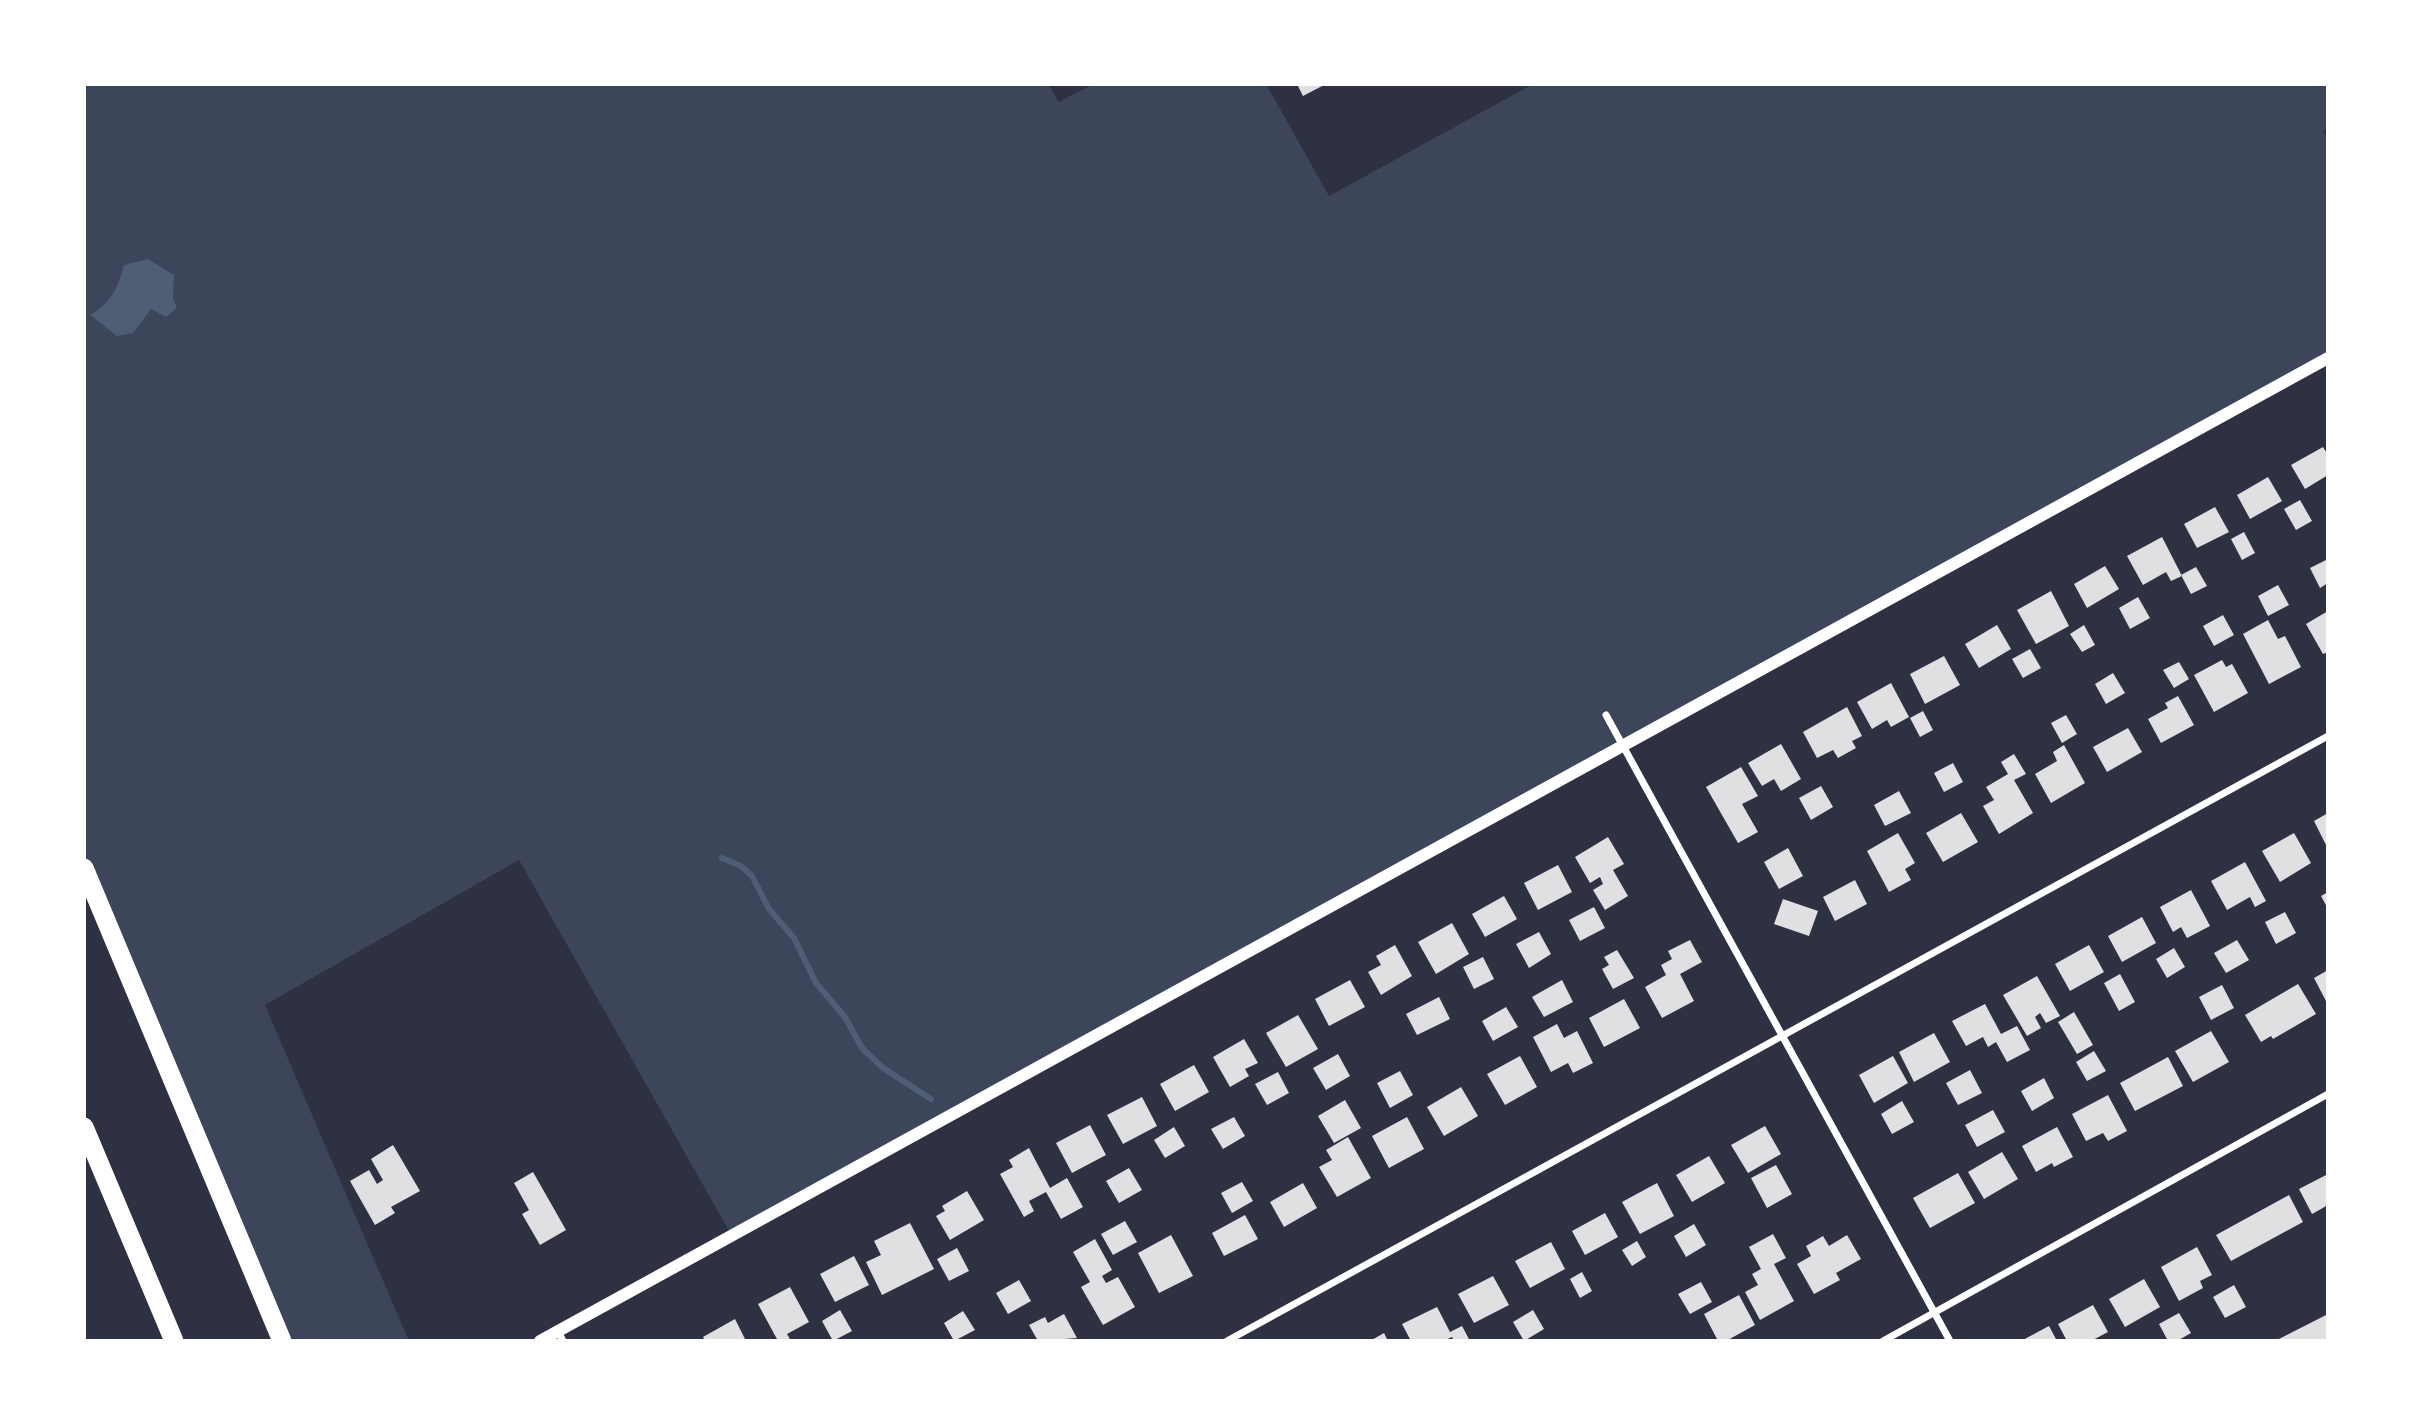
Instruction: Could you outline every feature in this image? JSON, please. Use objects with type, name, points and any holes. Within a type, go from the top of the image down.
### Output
[{"type":"highway","points":[[84,868],[282,1341]]},
{"type":"highway","points":[[84,1127],[174,1341]]},
{"type":"street","points":[[540,1341],[561,1336],[2328,358]]},
{"type":"street","points":[[1606,715],[1950,1341]]},
{"type":"street","points":[[1227,1341],[2328,736]]},
{"type":"street","points":[[1883,1341],[2328,1094]]},
{"type":"shaded area","points":[[84,84],[1048,84],[1059,102],[1093,84],[1266,84],[1329,196],[1533,84],[2328,84],[2328,128],[2323,131],[2328,140],[2328,358],[732,1236],[519,860],[265,1005],[409,1341],[282,1341],[84,868]]},
{"type":"shaded area","points":[[148,259],[174,275],[173,299],[177,308],[166,317],[151,309],[133,333],[117,336],[90,315],[113,294],[124,265]]},
{"type":"building","points":[[1297,84],[1326,84],[1303,96]]},
{"type":"building","points":[[2323,447],[2328,455],[2328,475],[2305,489],[2291,465]]},
{"type":"building","points":[[2268,477],[2282,501],[2250,519],[2237,495]]},
{"type":"building","points":[[2300,500],[2312,521],[2296,530],[2284,509]]},
{"type":"building","points":[[2215,507],[2229,532],[2197,548],[2184,524]]},
{"type":"building","points":[[2244,532],[2255,553],[2242,560],[2231,539]]},
{"type":"building","points":[[2162,537],[2182,576],[2171,581],[2166,572],[2143,585],[2127,556]]},
{"type":"building","points":[[2328,559],[2328,583],[2320,588],[2310,568]]},
{"type":"building","points":[[2105,566],[2119,589],[2087,608],[2074,584]]},
{"type":"building","points":[[2196,567],[2207,586],[2191,594],[2181,575]]},
{"type":"building","points":[[2278,585],[2289,605],[2268,616],[2258,596]]},
{"type":"building","points":[[2051,591],[2069,626],[2036,644],[2017,610]]},
{"type":"building","points":[[2138,597],[2150,618],[2130,629],[2119,608]]},
{"type":"building","points":[[2328,611],[2328,652],[2323,654],[2306,624]]},
{"type":"building","points":[[2223,615],[2234,635],[2214,646],[2203,626]]},
{"type":"building","points":[[2268,620],[2278,639],[2285,636],[2301,667],[2269,684],[2243,634]]},
{"type":"building","points":[[1997,625],[2011,649],[1979,668],[1965,644]]},
{"type":"building","points":[[2084,625],[2095,645],[2082,652],[2070,634]]},
{"type":"building","points":[[2030,649],[2041,668],[2023,678],[2012,659]]},
{"type":"building","points":[[1944,656],[1960,685],[1925,704],[1910,674]]},
{"type":"building","points":[[2222,660],[2226,667],[2232,664],[2248,693],[2214,712],[2194,675]]},
{"type":"building","points":[[2179,662],[2189,679],[2174,688],[2163,670]]},
{"type":"building","points":[[2113,673],[2125,693],[2106,704],[2095,684]]},
{"type":"building","points":[[1891,683],[1909,717],[1891,727],[1887,720],[1872,729],[1857,702]]},
{"type":"building","points":[[2178,696],[2194,725],[2161,743],[2148,719],[2168,708],[2165,703]]},
{"type":"building","points":[[1847,707],[1862,736],[1852,741],[1856,748],[1838,758],[1833,750],[1817,758],[1803,732]]},
{"type":"building","points":[[1923,711],[1933,730],[1920,737],[1910,718]]},
{"type":"building","points":[[2066,715],[2077,734],[2062,743],[2051,723]]},
{"type":"building","points":[[2128,728],[2142,752],[2107,772],[2093,747]]},
{"type":"building","points":[[1781,744],[1801,779],[1781,791],[1774,779],[1762,786],[1748,763]]},
{"type":"building","points":[[2064,745],[2085,783],[2051,803],[2035,774],[2057,761],[2053,752]]},
{"type":"building","points":[[2014,754],[2026,774],[2014,780],[2033,813],[1999,834],[1983,806],[1994,800],[1986,787],[2008,774],[2001,762]]},
{"type":"building","points":[[1953,763],[1963,782],[1944,792],[1934,773]]},
{"type":"building","points":[[1741,767],[1758,796],[1742,804],[1758,832],[1738,843],[1706,787]]},
{"type":"building","points":[[1821,786],[1833,807],[1811,820],[1799,798]]},
{"type":"building","points":[[1899,791],[1911,813],[1885,826],[1874,805]]},
{"type":"building","points":[[1961,813],[1978,842],[1943,862],[1926,833]]},
{"type":"building","points":[[2328,813],[2328,849],[2314,821]]},
{"type":"building","points":[[1898,833],[1915,863],[1905,869],[1911,880],[1889,892],[1867,851]]},
{"type":"building","points":[[2294,833],[2311,863],[2280,882],[2262,851]]},
{"type":"building","points":[[1608,837],[1624,864],[1613,870],[1628,896],[1605,910],[1593,890],[1603,884],[1600,877],[1590,883],[1575,857]]},
{"type":"building","points":[[1788,848],[1803,876],[1779,889],[1764,862]]},
{"type":"building","points":[[2245,862],[2266,901],[2255,907],[2250,897],[2227,910],[2211,881]]},
{"type":"building","points":[[1558,865],[1572,892],[1538,910],[1524,883]]},
{"type":"building","points":[[1855,880],[1867,904],[1835,921],[1823,897]]},
{"type":"building","points":[[2191,890],[2210,926],[2187,938],[2181,927],[2173,932],[2160,907]]},
{"type":"building","points":[[2328,892],[2328,909],[2321,896]]},
{"type":"building","points":[[1504,896],[1517,919],[1485,937],[1472,914]]},
{"type":"building","points":[[1783,899],[1818,911],[1809,936],[1774,924]]},
{"type":"building","points":[[1594,907],[1605,928],[1580,941],[1569,920]]},
{"type":"building","points":[[2285,912],[2296,933],[2276,944],[2265,922]]},
{"type":"building","points":[[2142,917],[2156,943],[2122,962],[2108,936]]},
{"type":"building","points":[[1452,923],[1469,954],[1436,974],[1418,942]]},
{"type":"building","points":[[1539,932],[1551,954],[1529,968],[1516,944]]},
{"type":"building","points":[[1690,940],[1702,962],[1680,974],[1694,1001],[1662,1018],[1645,987],[1666,975],[1661,965],[1672,959],[1668,951]]},
{"type":"building","points":[[2237,940],[2249,960],[2226,973],[2214,953]]},
{"type":"building","points":[[1395,945],[1412,976],[1381,995],[1368,972],[1381,965],[1376,956]]},
{"type":"building","points":[[2089,945],[2104,972],[2070,991],[2055,964]]},
{"type":"building","points":[[2174,948],[2185,967],[2167,978],[2156,959]]},
{"type":"building","points":[[1617,950],[1634,978],[1613,989],[1602,969],[1609,965],[1604,957]]},
{"type":"building","points":[[1483,957],[1494,979],[1474,989],[1463,967]]},
{"type":"building","points":[[2328,970],[2328,1005],[2314,978]]},
{"type":"building","points":[[2120,974],[2135,1002],[2119,1011],[2104,983]]},
{"type":"building","points":[[2037,976],[2060,1016],[2046,1023],[2040,1013],[2035,1017],[2041,1028],[2027,1036],[2003,995]]},
{"type":"building","points":[[1350,980],[1365,1007],[1329,1026],[1315,999]]},
{"type":"building","points":[[1562,980],[1573,1002],[1544,1017],[1532,997]]},
{"type":"building","points":[[2298,984],[2316,1014],[2273,1039],[2271,1036],[2261,1042],[2245,1015]]},
{"type":"building","points":[[2222,985],[2234,1008],[2211,1020],[2199,997]]},
{"type":"building","points":[[1439,997],[1450,1019],[1417,1035],[1406,1014]]},
{"type":"building","points":[[1624,999],[1640,1028],[1604,1047],[1589,1018]]},
{"type":"building","points":[[1985,1004],[2001,1034],[2017,1026],[2030,1050],[2007,1062],[1996,1042],[1988,1047],[1983,1037],[1966,1046],[1952,1021]]},
{"type":"building","points":[[1506,1007],[1518,1027],[1493,1041],[1482,1021]]},
{"type":"building","points":[[2074,1012],[2093,1045],[2077,1054],[2058,1022]]},
{"type":"building","points":[[1298,1015],[1318,1049],[1286,1067],[1266,1033]]},
{"type":"building","points":[[1557,1024],[1564,1038],[1577,1031],[1593,1063],[1573,1073],[1568,1063],[1551,1072],[1533,1037]]},
{"type":"building","points":[[2211,1031],[2229,1062],[2193,1082],[2175,1051]]},
{"type":"building","points":[[1934,1033],[1950,1062],[1914,1082],[1899,1052]]},
{"type":"building","points":[[1244,1039],[1258,1063],[1245,1069],[1249,1076],[1230,1087],[1213,1057]]},
{"type":"building","points":[[2094,1051],[2106,1071],[2087,1081],[2076,1062]]},
{"type":"building","points":[[1338,1054],[1350,1076],[1326,1090],[1313,1068]]},
{"type":"building","points":[[1520,1056],[1537,1087],[1505,1105],[1487,1074]]},
{"type":"building","points":[[1893,1056],[1908,1083],[1874,1103],[1859,1075]]},
{"type":"building","points":[[2168,1057],[2183,1086],[2135,1111],[2120,1083]]},
{"type":"building","points":[[1194,1065],[1209,1092],[1175,1111],[1160,1084]]},
{"type":"building","points":[[1970,1070],[1982,1093],[1958,1105],[1946,1083]]},
{"type":"building","points":[[1400,1071],[1413,1095],[1390,1108],[1377,1083]]},
{"type":"building","points":[[1278,1072],[1289,1093],[1267,1105],[1255,1084]]},
{"type":"building","points":[[2044,1078],[2054,1098],[2032,1111],[2021,1091]]},
{"type":"building","points":[[1461,1087],[1478,1116],[1444,1136],[1427,1107]]},
{"type":"building","points":[[2108,1095],[2127,1131],[2108,1141],[2103,1133],[2086,1141],[2072,1114]]},
{"type":"building","points":[[1142,1097],[1157,1126],[1123,1144],[1107,1115]]},
{"type":"building","points":[[1345,1100],[1361,1128],[1334,1143],[1318,1116]]},
{"type":"building","points":[[1902,1101],[1914,1122],[1892,1134],[1881,1114]]},
{"type":"building","points":[[1993,1110],[2005,1132],[1977,1147],[1965,1125]]},
{"type":"building","points":[[1234,1117],[1245,1136],[1223,1149],[1211,1129]]},
{"type":"building","points":[[1407,1117],[1424,1149],[1389,1168],[1372,1136]]},
{"type":"building","points":[[1090,1125],[1106,1155],[1072,1173],[1056,1143]]},
{"type":"building","points":[[1765,1126],[1781,1154],[1748,1173],[1731,1145]]},
{"type":"building","points":[[1174,1127],[1185,1146],[1165,1158],[1154,1140]]},
{"type":"building","points":[[2057,1127],[2073,1157],[2054,1167],[2052,1163],[2036,1172],[2022,1146]]},
{"type":"building","points":[[1348,1137],[1371,1178],[1337,1197],[1319,1167],[1332,1160],[1326,1150]]},
{"type":"building","points":[[393,1145],[420,1191],[391,1207],[395,1213],[375,1225],[350,1181],[369,1170],[377,1184],[383,1180],[371,1159]]},
{"type":"building","points":[[1029,1148],[1050,1188],[1067,1178],[1083,1207],[1061,1219],[1046,1192],[1029,1201],[1034,1211],[1024,1217],[1000,1174],[1013,1167],[1009,1160]]},
{"type":"building","points":[[2002,1152],[2018,1179],[1984,1199],[1968,1172]]},
{"type":"building","points":[[1709,1156],[1725,1183],[1692,1202],[1676,1175]]},
{"type":"building","points":[[1776,1165],[1792,1194],[1767,1208],[1751,1178]]},
{"type":"building","points":[[1129,1168],[1142,1190],[1119,1203],[1106,1181]]},
{"type":"building","points":[[533,1172],[566,1230],[540,1245],[522,1214],[529,1210],[514,1183]]},
{"type":"building","points":[[1958,1173],[1975,1203],[1930,1228],[1913,1198]]},
{"type":"building","points":[[2328,1174],[2328,1205],[2312,1214],[2299,1189]]},
{"type":"building","points":[[1242,1182],[1253,1201],[1232,1213],[1221,1193]]},
{"type":"building","points":[[1303,1183],[1317,1208],[1284,1227],[1270,1202]]},
{"type":"building","points":[[1657,1183],[1674,1216],[1640,1234],[1622,1202]]},
{"type":"building","points":[[967,1191],[984,1220],[950,1240],[936,1216],[945,1211],[942,1206]]},
{"type":"building","points":[[2289,1195],[2303,1222],[2231,1261],[2216,1235]]},
{"type":"building","points":[[1605,1213],[1618,1237],[1585,1255],[1572,1231]]},
{"type":"building","points":[[1245,1215],[1258,1239],[1224,1256],[1212,1233]]},
{"type":"building","points":[[1125,1221],[1137,1242],[1113,1255],[1101,1234]]},
{"type":"building","points":[[910,1223],[934,1269],[882,1295],[866,1262],[881,1255],[874,1241]]},
{"type":"building","points":[[1694,1224],[1706,1245],[1686,1257],[1674,1236]]},
{"type":"building","points":[[1773,1234],[1786,1258],[1774,1264],[1794,1301],[1760,1320],[1745,1292],[1758,1285],[1752,1274],[1761,1269],[1749,1247]]},
{"type":"building","points":[[1171,1235],[1193,1276],[1159,1293],[1138,1253]]},
{"type":"building","points":[[1847,1235],[1861,1259],[1836,1273],[1840,1280],[1814,1294],[1797,1264],[1811,1256],[1806,1246],[1823,1236],[1829,1246]]},
{"type":"building","points":[[1095,1239],[1112,1270],[1102,1276],[1106,1283],[1118,1277],[1135,1307],[1103,1325],[1081,1287],[1090,1282],[1073,1252]]},
{"type":"building","points":[[1637,1241],[1646,1257],[1632,1266],[1622,1250]]},
{"type":"building","points":[[1551,1242],[1565,1269],[1530,1288],[1515,1261]]},
{"type":"building","points":[[2197,1247],[2212,1275],[2200,1281],[2203,1288],[2179,1301],[2161,1267]]},
{"type":"building","points":[[957,1248],[969,1271],[949,1281],[937,1259]]},
{"type":"building","points":[[854,1256],[869,1285],[835,1302],[820,1274]]},
{"type":"building","points":[[1582,1272],[1592,1291],[1580,1298],[1570,1279]]},
{"type":"building","points":[[1493,1276],[1509,1305],[1474,1323],[1458,1294]]},
{"type":"building","points":[[2144,1279],[2160,1307],[2125,1327],[2109,1299]]},
{"type":"building","points":[[1019,1280],[1031,1301],[1008,1314],[996,1293]]},
{"type":"building","points":[[1701,1282],[1712,1302],[1690,1314],[1678,1294]]},
{"type":"building","points":[[2234,1285],[2246,1307],[2225,1318],[2213,1297]]},
{"type":"building","points":[[790,1287],[809,1322],[787,1334],[791,1341],[778,1341],[758,1304]]},
{"type":"building","points":[[1739,1295],[1755,1325],[1726,1341],[1718,1341],[1704,1314]]},
{"type":"building","points":[[2093,1305],[2108,1332],[2091,1341],[2067,1341],[2058,1324]]},
{"type":"building","points":[[1437,1307],[1450,1332],[1462,1326],[1470,1341],[1454,1341],[1452,1337],[1443,1341],[1411,1341],[1402,1324]]},
{"type":"building","points":[[840,1310],[852,1331],[833,1341],[822,1321]]},
{"type":"building","points":[[1533,1310],[1544,1329],[1524,1341],[1513,1322]]},
{"type":"building","points":[[963,1311],[975,1330],[954,1341],[944,1323]]},
{"type":"building","points":[[2179,1313],[2191,1333],[2177,1341],[2168,1341],[2159,1324]]},
{"type":"building","points":[[1064,1314],[1077,1338],[1038,1341],[1029,1325],[1045,1317],[1048,1323]]},
{"type":"building","points":[[2328,1314],[2328,1341],[2275,1341]]},
{"type":"building","points":[[735,1319],[746,1341],[705,1341],[703,1337]]},
{"type":"building","points":[[2049,1326],[2057,1341],[2021,1341]]},
{"type":"building","points":[[1384,1333],[1388,1341],[1370,1341]]},
{"type":"waterway","points":[[722,858],[741,866],[752,876],[769,909],[794,938],[816,983],[845,1017],[862,1048],[883,1068],[931,1099]]}]
